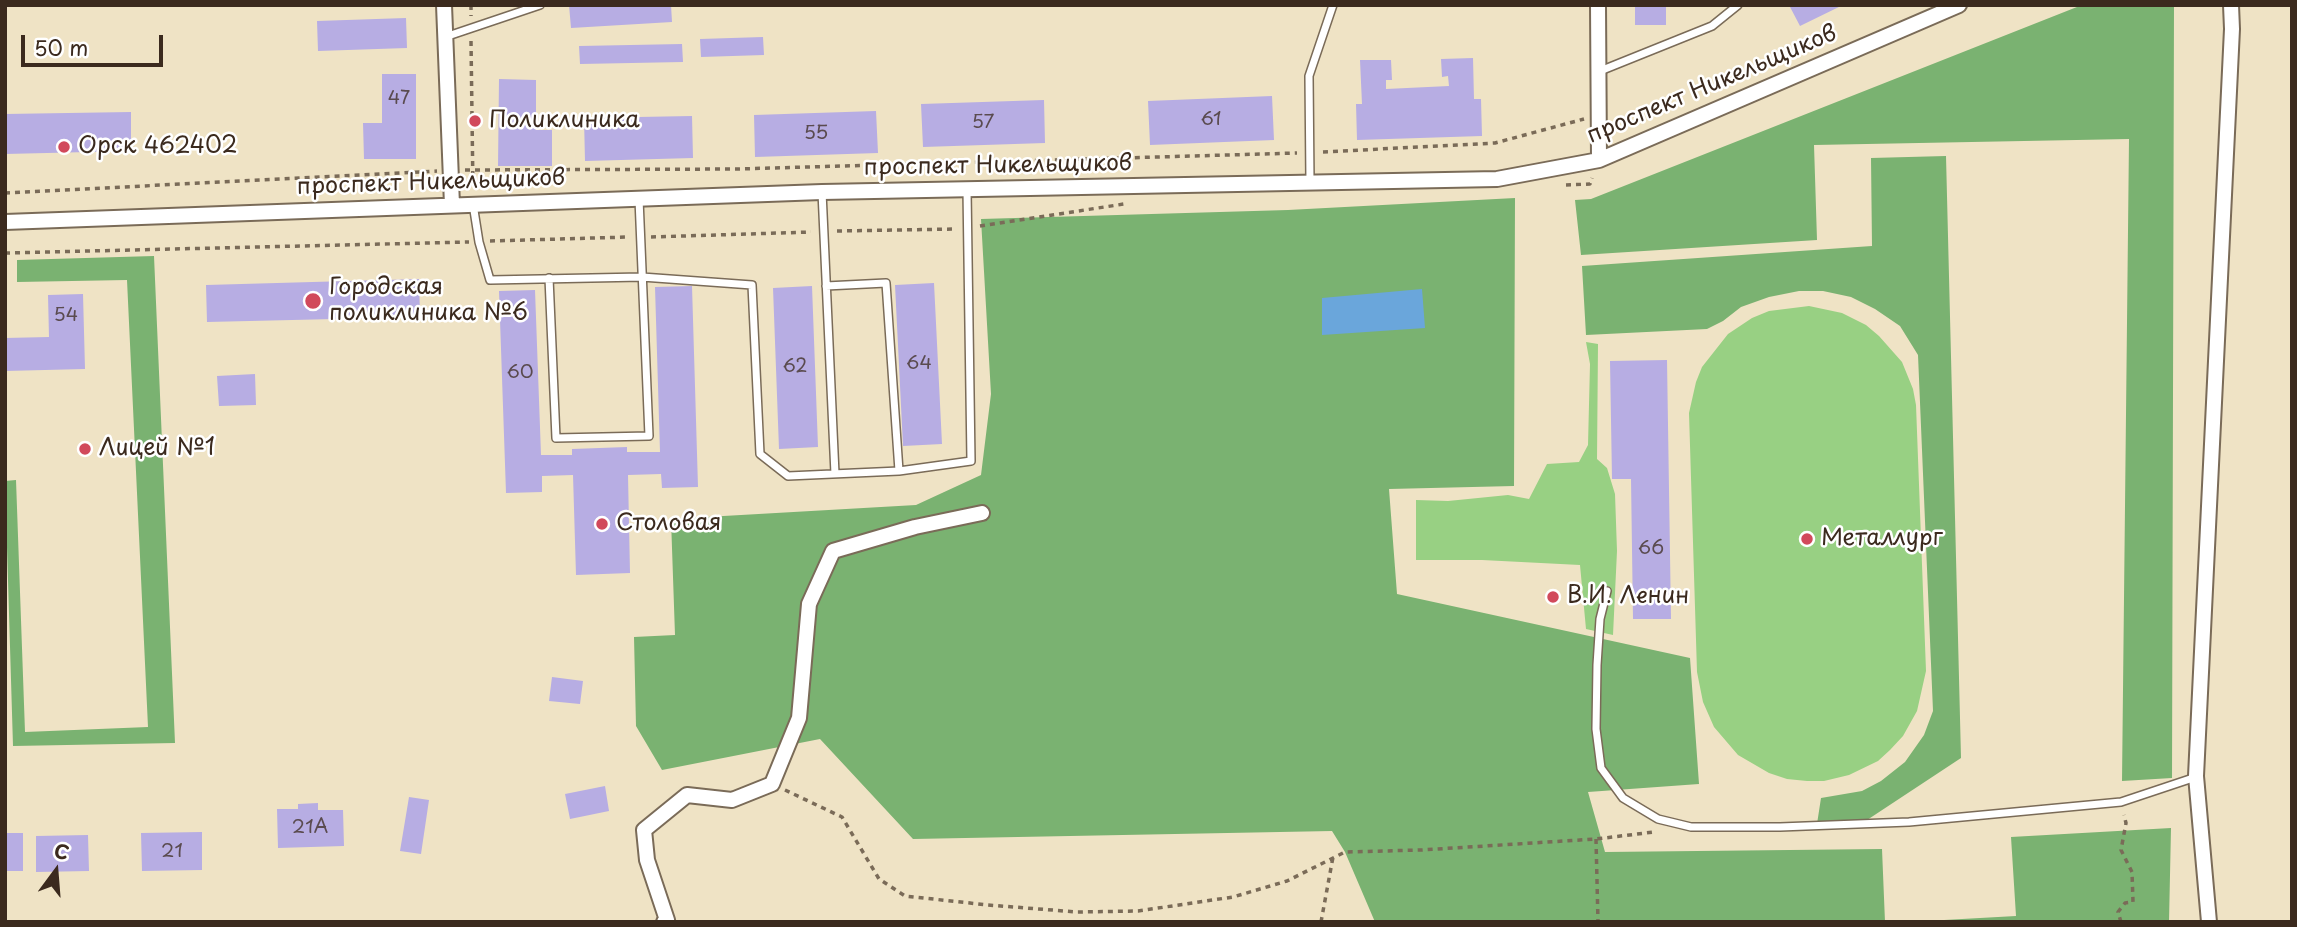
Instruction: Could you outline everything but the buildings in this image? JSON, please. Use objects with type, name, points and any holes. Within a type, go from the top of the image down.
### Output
[{"type":"street","points":[[444,5],[452,205]]},
{"type":"street","points":[[1598,5],[1600,160]]},
{"type":"street","name":"проспект Никельщиков","points":[[5,222],[822,192],[1497,178],[1600,160],[1959,5]]},
{"type":"street","points":[[2209,922],[2196,776],[2232,43],[2231,5]]},
{"type":"street","points":[[664,922],[667,920],[647,860],[644,830],[687,795],[732,800],[772,784],[799,719],[809,604],[833,551],[915,527],[982,513]]},
{"type":"lane","points":[[446,37],[540,5]]},
{"type":"lane","points":[[1310,182],[1308,76],[1333,5]]},
{"type":"lane","points":[[1599,71],[1712,26],[1738,5]]},
{"type":"lane","points":[[473,204],[479,242],[490,280],[642,277],[751,285],[760,454],[788,476],[899,471],[971,461],[967,189]]},
{"type":"lane","points":[[822,192],[835,474]]},
{"type":"lane","points":[[550,278],[556,438],[649,436],[639,199]]},
{"type":"lane","points":[[826,286],[886,283],[899,471]]},
{"type":"lane","points":[[1606,591],[1600,619],[1597,665],[1596,729],[1601,768],[1623,798],[1658,819],[1691,827],[1909,822],[2120,802],[2196,776]]},
{"type":"path","points":[[471,5],[473,204]]},
{"type":"path","points":[[5,192],[451,170],[737,169],[1310,152],[1495,143],[1600,114]]},
{"type":"path","points":[[772,784],[842,817],[879,879],[905,896],[1077,912],[1138,911],[1233,897],[1287,881],[1345,852],[1596,839],[1691,827]]},
{"type":"path","points":[[2120,802],[2126,823],[2122,850],[2132,872],[2133,902],[2125,903],[2118,912],[2120,922]]},
{"type":"path","points":[[1596,839],[1598,922]]},
{"type":"path","points":[[1321,922],[1333,857]]},
{"type":"green space","points":[[2082,5],[2174,5],[2172,778],[2122,781],[2129,139],[1814,145],[1817,240],[1581,255],[1575,200],[1591,199]]},
{"type":"green space","points":[[1946,156],[1961,758],[1864,822],[1817,824],[1821,798],[1862,791],[1881,781],[1905,762],[1924,735],[1933,711],[1918,355],[1900,326],[1875,309],[1851,297],[1823,291],[1799,291],[1769,297],[1741,307],[1707,329],[1586,335],[1582,266],[1872,246],[1871,158]]},
{"type":"green space","points":[[1515,198],[1514,486],[1389,489],[1397,594],[1690,658],[1699,784],[1588,792],[1605,852],[1882,849],[1885,922],[1375,922],[1345,852],[1332,831],[913,839],[820,739],[662,770],[636,726],[634,637],[675,635],[671,519],[916,505],[981,475],[991,394],[981,219],[1288,210]]},
{"type":"green space","points":[[154,256],[175,743],[13,746],[5,481],[16,480],[25,732],[148,727],[127,280],[17,282],[17,260]]},
{"type":"green space","name":"Металлург","points":[[1809,306],[1842,313],[1866,325],[1902,362],[1913,389],[1916,405],[1926,671],[1917,711],[1903,736],[1878,761],[1849,775],[1824,781],[1787,779],[1769,773],[1738,755],[1714,727],[1703,702],[1697,672],[1689,413],[1696,382],[1702,367],[1728,334],[1752,318],[1769,311]]},
{"type":"green space","points":[[1586,342],[1598,344],[1597,459],[1607,468],[1615,494],[1617,551],[1613,635],[1586,629],[1580,565],[1416,560],[1416,500],[1448,501],[1508,495],[1529,499],[1547,464],[1579,462],[1588,445],[1590,364]]},
{"type":"green space","points":[[2171,828],[2169,922],[1908,922],[2016,916],[2011,837]]},
{"type":"water","points":[[1422,289],[1425,328],[1322,335],[1322,298]]},
{"type":"place","name":"Поликлиника","points":[[475,121]]},
{"type":"place","name":"Орск 462402","points":[[64,147]]},
{"type":"place","name":"Городская поликлиника №6","points":[[313,301]]},
{"type":"place","name":"Лицей №1","points":[[85,449]]},
{"type":"place","name":"Столовая","points":[[602,524]]},
{"type":"place","name":"Металлург","points":[[1807,539]]},
{"type":"place","name":"В.И. Ленин","points":[[1553,597]]}]
